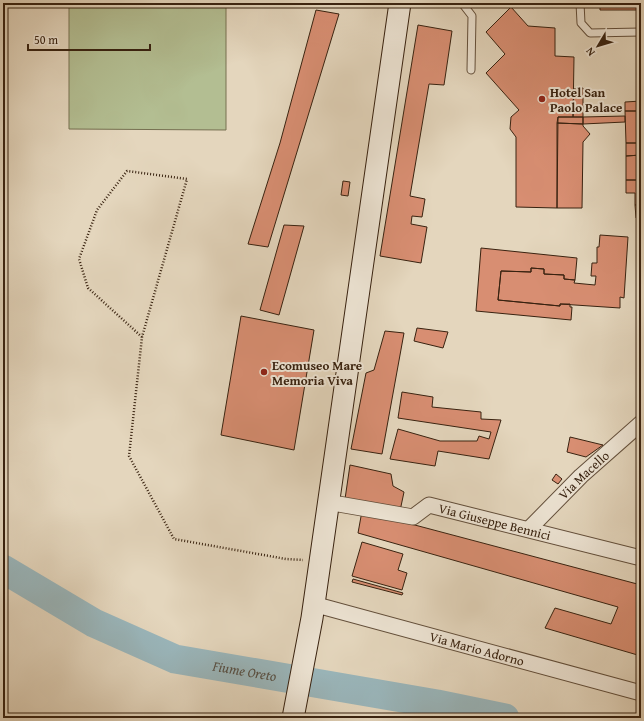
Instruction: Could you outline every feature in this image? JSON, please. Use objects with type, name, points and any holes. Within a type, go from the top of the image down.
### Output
[{"type":"main road","points":[[293,718],[312,611],[400,3]]},
{"type":"street","name":"Via Macello","points":[[529,529],[581,476],[641,423]]},
{"type":"street","name":"Via Giuseppe Bennici","points":[[327,502],[413,517],[429,505],[641,558]]},
{"type":"street","name":"Via Mario Adorno","points":[[312,611],[641,693]]},
{"type":"lane","points":[[462,3],[472,16],[471,70]]},
{"type":"lane","points":[[580,3],[581,23],[590,33],[641,32]]},
{"type":"path","points":[[142,337],[88,288],[80,259],[97,210],[127,171],[187,179],[142,337],[129,456],[174,539],[286,559],[319,561]]},
{"type":"green space","points":[[69,3],[226,3],[226,130],[69,129]]},
{"type":"building","points":[[600,3],[641,3],[641,10],[600,10]]},
{"type":"building","name":"Hotel San Paolo Palace","points":[[511,7],[528,26],[555,28],[555,56],[574,57],[573,117],[558,117],[557,208],[516,207],[516,137],[510,129],[511,117],[519,110],[486,73],[505,54],[486,32]]},
{"type":"building","points":[[316,10],[339,14],[268,247],[248,244],[280,143]]},
{"type":"building","points":[[418,25],[452,31],[444,85],[429,84],[410,196],[425,199],[422,217],[412,216],[411,224],[427,227],[421,263],[380,256]]},
{"type":"building","points":[[583,88],[583,117],[573,117],[574,89]]},
{"type":"building","points":[[641,101],[641,111],[625,111],[625,102]]},
{"type":"building","points":[[625,111],[641,111],[641,143],[626,143]]},
{"type":"building","points":[[625,116],[625,122],[583,124],[583,117]]},
{"type":"building","points":[[558,117],[583,117],[583,124],[557,123]]},
{"type":"building","points":[[557,123],[583,124],[590,134],[583,142],[582,208],[557,208]]},
{"type":"building","points":[[626,143],[641,143],[641,155],[626,156]]},
{"type":"building","points":[[641,155],[639,180],[626,180],[626,156]]},
{"type":"building","points":[[639,168],[641,168],[641,204],[635,205],[635,193],[626,193],[626,180],[639,180]]},
{"type":"building","points":[[343,181],[350,182],[348,196],[341,195]]},
{"type":"building","points":[[641,204],[641,218],[636,218],[635,205]]},
{"type":"building","points":[[284,225],[304,226],[279,315],[260,310]]},
{"type":"building","points":[[600,235],[628,237],[624,298],[620,297],[620,308],[560,304],[560,306],[498,300],[501,271],[531,272],[531,268],[544,269],[544,274],[564,275],[564,279],[575,280],[574,283],[595,285],[596,276],[591,276],[592,263],[597,263],[597,247],[599,247]]},
{"type":"building","points":[[481,248],[577,258],[575,280],[564,279],[564,275],[544,274],[544,269],[531,268],[531,272],[501,271],[498,300],[560,306],[560,304],[570,304],[570,307],[572,307],[571,320],[476,311]]},
{"type":"building","points":[[241,316],[314,330],[294,450],[221,435]]},
{"type":"building","points":[[417,328],[448,332],[443,348],[414,341]]},
{"type":"building","points":[[385,331],[404,333],[382,454],[351,449],[366,373],[374,370]]},
{"type":"building","points":[[402,392],[433,397],[432,407],[481,412],[481,419],[501,420],[489,459],[438,451],[435,466],[390,459],[398,429],[440,441],[477,441],[479,436],[489,439],[491,432],[398,418]]},
{"type":"building","points":[[570,437],[603,445],[586,457],[567,452]]},
{"type":"building","points":[[350,465],[391,474],[393,486],[404,492],[400,511],[345,499]]},
{"type":"building","points":[[556,474],[562,479],[558,484],[552,480]]},
{"type":"building","points":[[362,511],[641,585],[641,656],[545,628],[555,608],[611,624],[618,607],[358,533]]},
{"type":"building","points":[[362,542],[403,554],[398,570],[407,573],[402,590],[352,576]]},
{"type":"building","points":[[353,579],[403,593],[402,595],[352,582]]},
{"type":"waterway","name":"Fiume Oreto","points":[[3,569],[94,623],[175,659],[437,704],[505,718]]},
{"type":"place","name":"Hotel San Paolo Palace","points":[[542,99]]},
{"type":"place","name":"Ecomuseo Mare Memoria Viva","points":[[264,372]]}]
